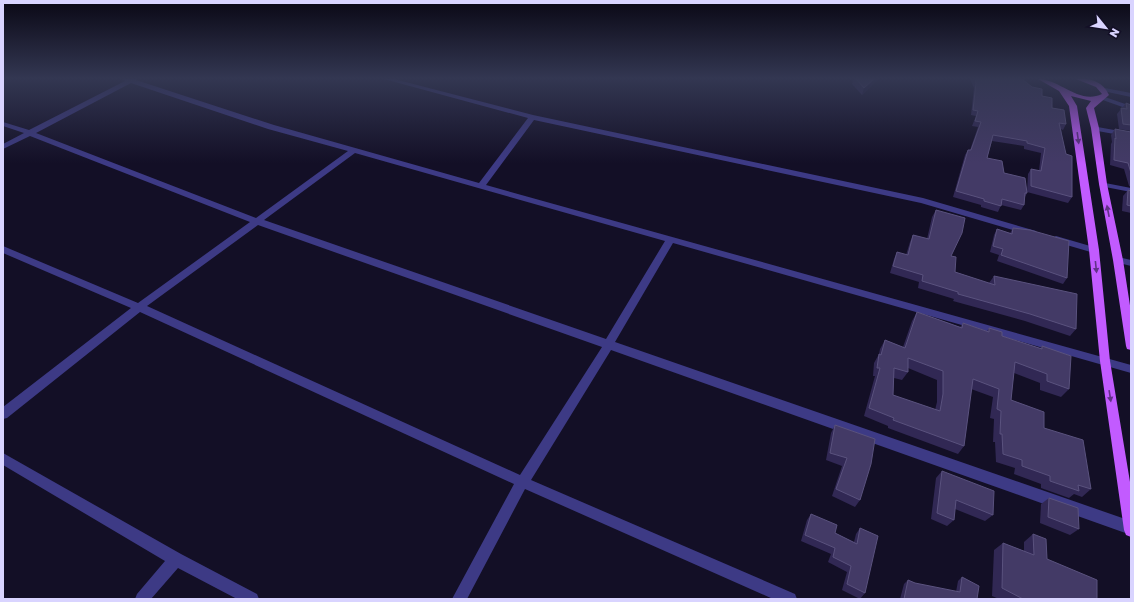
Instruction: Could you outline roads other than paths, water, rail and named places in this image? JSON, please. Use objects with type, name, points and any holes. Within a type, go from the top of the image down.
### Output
[{"type":"main road","points":[[1073,107],[1094,250],[1105,360],[1131,529]]},
{"type":"main road","points":[[1090,107],[1095,128],[1102,184],[1118,260],[1131,346]]},
{"type":"street","points":[[3,147],[79,107]]},
{"type":"street","points":[[211,107],[271,127],[480,187],[1105,360],[1131,369]]},
{"type":"street","points":[[497,107],[923,201],[1094,250]]},
{"type":"street","points":[[480,187],[532,116]]},
{"type":"street","points":[[3,124],[30,133],[257,221],[1131,529]]},
{"type":"street","points":[[1095,128],[1131,135]]},
{"type":"street","points":[[3,414],[139,308],[355,150]]},
{"type":"street","points":[[1102,184],[1131,190]]},
{"type":"street","points":[[459,599],[522,482],[671,239]]},
{"type":"street","points":[[3,249],[139,308],[522,482],[790,599]]},
{"type":"street","points":[[1118,260],[1131,263]]},
{"type":"street","points":[[3,459],[176,559],[252,599]]},
{"type":"street","points":[[142,599],[176,559]]}]
